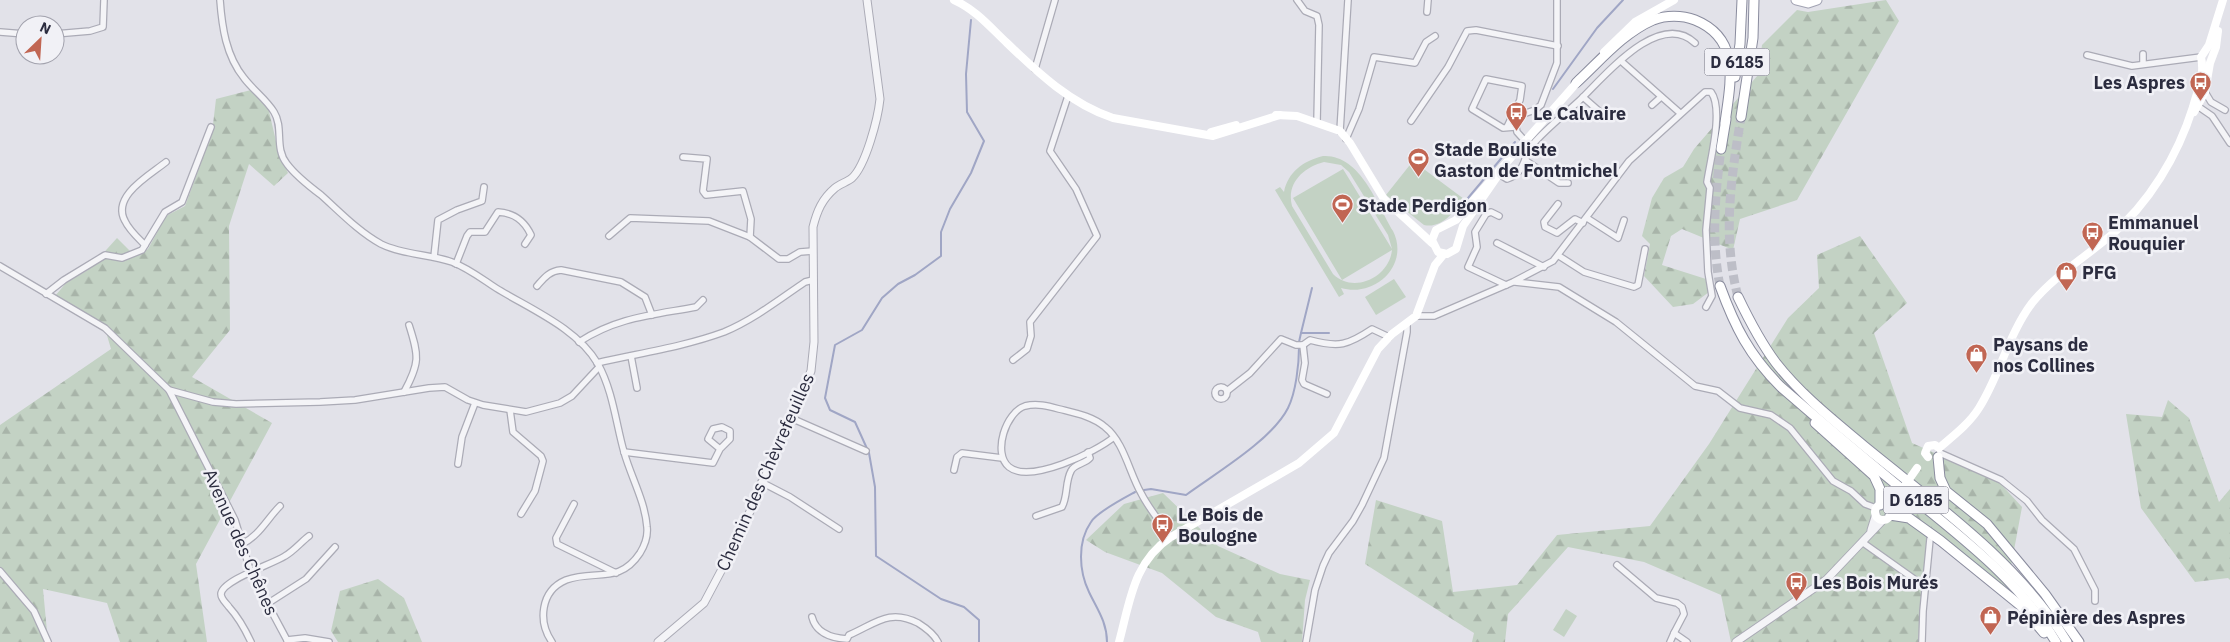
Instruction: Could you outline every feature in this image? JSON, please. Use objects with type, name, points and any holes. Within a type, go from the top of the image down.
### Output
[{"type":"main road","points":[[954,0],[977,12],[1035,69],[1068,96],[1086,108],[1113,118],[1213,136],[1280,115],[1317,122],[1340,131],[1384,199],[1444,254]]},
{"type":"main road","points":[[1447,227],[1456,220],[1499,174],[1576,83],[1622,33],[1649,13],[1674,0]]},
{"type":"main road","name":"D 6185","points":[[1725,123],[1740,44],[1742,0]]},
{"type":"main road","points":[[1741,117],[1753,38],[1754,0]]},
{"type":"main road","points":[[1796,0],[1808,3],[1817,0]]},
{"type":"main road","points":[[2195,110],[2206,58],[2223,0]]},
{"type":"main road","name":"D 6185","points":[[1576,83],[1633,32],[1661,18],[1690,19],[1705,25],[1717,35],[1729,54],[1730,82],[1721,149]]},
{"type":"main road","points":[[1928,457],[1932,459],[1939,453],[1978,410],[2013,333],[2032,303],[2047,286],[2118,229],[2153,190],[2168,165],[2205,92],[2206,58]]},
{"type":"main road","points":[[1458,236],[1499,174]]},
{"type":"main road","points":[[1119,642],[1141,568],[1153,550],[1171,537],[1299,463],[1324,443],[1342,421],[1371,362],[1389,337],[1416,316],[1435,265],[1444,254],[1451,253],[1456,249],[1459,242],[1458,236],[1454,230],[1447,227],[1439,228],[1434,234],[1435,265]]},
{"type":"main road","points":[[1424,234],[1434,234]]},
{"type":"main road","name":"D 6185","points":[[1720,286],[1734,325],[1747,348],[1781,387],[1943,522],[2004,577],[2034,609],[2056,642]]},
{"type":"main road","name":"D 6185","points":[[1738,297],[1761,341],[1791,380],[1827,415],[1972,534],[2011,571],[2039,603],[2067,642]]},
{"type":"main road","points":[[1781,387],[1790,402],[1874,476],[1880,489],[1884,510]]},
{"type":"main road","points":[[1928,457],[1925,453],[1928,446],[1935,445],[1939,453],[1940,478],[1946,491],[1987,524],[2045,594],[2079,642]]},
{"type":"main road","points":[[1884,510],[1928,457]]},
{"type":"main road","points":[[1884,510],[1909,518],[1941,540],[2021,606],[2051,642]]},
{"type":"street","points":[[65,33],[100,30],[104,27],[104,0]]},
{"type":"street","points":[[220,0],[225,39],[229,52],[242,76],[266,101],[278,118],[280,153],[287,164],[362,232],[393,249],[434,257],[456,264],[557,324],[579,342],[598,365],[608,388],[624,452],[647,528],[641,551],[633,562],[616,573],[605,576],[580,577],[566,580],[558,585],[549,595],[542,611],[543,625],[552,642]]},
{"type":"street","name":"Chemin des Chèvrefeuilles","points":[[658,642],[704,603],[738,539],[761,482],[811,371],[814,342],[813,227],[821,204],[836,188],[852,179],[860,168],[879,112],[880,99],[867,0]]},
{"type":"street","points":[[1035,69],[1055,0]]},
{"type":"street","points":[[1297,0],[1305,11],[1317,16],[1319,25],[1317,122]]},
{"type":"street","points":[[1340,131],[1348,0]]},
{"type":"street","points":[[1427,12],[1428,0]]},
{"type":"street","points":[[1515,127],[1520,115],[1535,110],[1544,100],[1557,63],[1557,0]]},
{"type":"street","points":[[1411,121],[1448,67],[1467,31],[1476,30],[1558,46]]},
{"type":"street","points":[[0,32],[15,33]]},
{"type":"street","points":[[1499,174],[1507,179],[1513,178],[1522,168],[1532,146],[1633,49],[1662,35],[1673,33],[1681,34],[1694,43]]},
{"type":"street","points":[[1346,139],[1358,109],[1374,57],[1415,63],[1426,42],[1435,36]]},
{"type":"street","points":[[2143,54],[2143,64]]},
{"type":"street","points":[[2088,55],[2132,66],[2206,58]]},
{"type":"street","points":[[1621,61],[1680,113]]},
{"type":"street","points":[[1507,126],[1520,100],[1522,86],[1486,79],[1472,110],[1503,128],[1507,126],[1515,127],[1526,142]]},
{"type":"street","points":[[1416,316],[1434,316],[1513,282],[1544,267],[1559,256],[1629,161],[1680,113],[1705,92],[1711,92],[1716,99],[1716,117],[1707,182],[1710,188],[1706,230],[1708,272],[1712,296],[1706,307]]},
{"type":"street","points":[[2205,92],[2211,102],[2228,109]]},
{"type":"street","points":[[1013,360],[1027,349],[1031,336],[1030,322],[1097,236],[1076,189],[1050,151],[1068,96]]},
{"type":"street","points":[[1583,97],[1607,118]]},
{"type":"street","points":[[1652,105],[1661,97]]},
{"type":"street","points":[[2195,110],[2208,112],[2228,109]]},
{"type":"street","points":[[2208,112],[2230,143]]},
{"type":"street","points":[[46,294],[64,280],[105,255],[122,258],[142,250],[164,212],[182,202],[211,127]]},
{"type":"street","points":[[683,156],[707,159],[703,191],[706,195],[743,191],[750,219],[750,238]]},
{"type":"street","points":[[1525,160],[1559,183],[1568,184]]},
{"type":"street","points":[[145,245],[124,221],[123,203],[128,194],[166,162]]},
{"type":"street","points":[[434,257],[438,220],[457,210],[482,201],[484,187]]},
{"type":"street","points":[[1558,204],[1544,222],[1546,227],[1557,232],[1575,220],[1585,220],[1618,238],[1624,220]]},
{"type":"street","points":[[456,264],[470,232],[485,232],[498,212],[508,213],[522,222],[531,235],[525,244]]},
{"type":"street","points":[[1499,216],[1491,212],[1486,214],[1475,232],[1476,246],[1468,267],[1506,285]]},
{"type":"street","points":[[609,236],[630,218],[709,220],[750,238],[779,258],[788,258],[800,252],[813,250]]},
{"type":"street","points":[[1497,243],[1544,267]]},
{"type":"street","points":[[1559,256],[1584,272],[1634,287],[1638,285],[1645,249]]},
{"type":"street","points":[[0,266],[105,328],[169,390],[213,402],[236,404],[354,400],[445,387],[475,403],[526,412],[560,403],[572,396],[598,365],[685,345],[726,331],[766,309],[805,282],[812,280]]},
{"type":"street","points":[[537,286],[553,271],[561,270],[622,282],[645,298],[652,315]]},
{"type":"street","points":[[1513,282],[1559,287],[1616,322],[1695,386],[1718,391],[1740,408],[1771,415],[1790,428],[1833,482],[1851,491],[1866,504],[1884,510],[1862,542],[1826,580],[1736,642]]},
{"type":"street","points":[[579,342],[597,330],[618,321],[696,307],[703,300]]},
{"type":"street","points":[[1306,642],[1315,590],[1323,566],[1329,552],[1362,505],[1384,458],[1407,324]]},
{"type":"street","points":[[404,392],[413,376],[417,363],[416,346],[409,325]]},
{"type":"street","points":[[1226,391],[1250,373],[1281,339],[1300,345],[1310,340],[1325,344],[1350,344],[1372,329],[1389,337]]},
{"type":"street","points":[[1300,345],[1305,363],[1302,380],[1304,384],[1327,394]]},
{"type":"street","points":[[631,356],[637,388]]},
{"type":"street","name":"Avenue des Chênes","points":[[169,390],[235,520],[251,573],[288,641]]},
{"type":"street","points":[[458,464],[462,437],[475,403]]},
{"type":"street","points":[[1114,437],[1088,452],[1045,470],[1025,472],[1008,466],[1002,458],[1000,449],[1013,414],[1025,406],[1037,404],[1085,416],[1102,424],[1114,437],[1140,492],[1171,537]]},
{"type":"street","points":[[510,410],[513,432],[541,456],[543,461],[535,491],[521,514]]},
{"type":"street","points":[[790,418],[866,452]]},
{"type":"street","points":[[624,452],[713,463],[720,449]]},
{"type":"street","points":[[1036,516],[1062,507],[1065,502],[1070,472],[1073,468],[1089,460],[1088,452]]},
{"type":"street","points":[[954,470],[957,457],[962,453],[1002,458]]},
{"type":"street","points":[[1939,453],[2000,480],[2028,502],[2042,520],[2074,548],[2095,590],[2095,601]]},
{"type":"street","points":[[761,482],[790,497],[839,529]]},
{"type":"street","points":[[574,504],[556,538],[557,544],[616,573]]},
{"type":"street","points":[[242,544],[260,532],[269,517],[280,506]]},
{"type":"street","points":[[251,642],[241,621],[223,600],[221,594],[224,587],[234,579],[251,573],[288,554],[308,536]]},
{"type":"street","points":[[1922,642],[1924,586],[1930,539]]},
{"type":"street","points":[[1862,542],[1924,586]]},
{"type":"street","points":[[267,604],[306,579],[334,547]]},
{"type":"street","points":[[1617,565],[1656,598],[1676,603],[1682,607],[1684,614],[1670,642]]},
{"type":"street","points":[[0,570],[34,611],[48,642]]},
{"type":"street","points":[[812,617],[814,625],[832,638],[847,640],[848,636],[886,617],[908,618],[924,627],[938,642]]},
{"type":"street","points":[[1674,634],[1687,642]]},
{"type":"street","points":[[288,641],[305,638],[328,642]]},
{"type":"green space","points":[[1886,0],[1899,21],[1797,200],[1740,219],[1733,250],[1682,229],[1671,236],[1662,265],[1706,279],[1709,292],[1693,304],[1673,307],[1644,276],[1650,244],[1642,236],[1652,198],[1664,178],[1683,167],[1694,149],[1758,75],[1762,45],[1797,10],[1808,12]]},
{"type":"green space","points":[[251,90],[268,107],[279,154],[288,173],[274,186],[249,164],[229,226],[230,330],[192,377],[272,423],[196,564],[207,642],[120,642],[107,603],[43,589],[48,642],[0,642],[0,425],[111,349],[106,332],[55,296],[66,283],[88,270],[117,238],[135,256],[148,249],[166,216],[185,206],[212,133],[216,99]]},
{"type":"green space","name":"Stade Perdigon","points":[[1323,156],[1336,158],[1347,163],[1357,172],[1374,195],[1393,231],[1397,244],[1397,256],[1393,267],[1386,276],[1366,288],[1354,290],[1341,288],[1344,294],[1339,297],[1275,190],[1280,187],[1284,192],[1289,179],[1298,168],[1309,161]],"holes":[[[1324,162],[1341,165],[1349,172],[1388,235],[1392,249],[1343,169],[1293,198],[1342,280],[1392,250],[1384,268],[1377,275],[1360,283],[1350,283],[1341,280],[1333,274],[1292,206],[1292,190],[1298,177],[1310,168]]]},
{"type":"green space","name":"Stade Bouliste Gaston de Fontmichel","points":[[1413,161],[1464,199],[1442,222],[1431,226],[1424,225],[1386,195]]},
{"type":"green space","points":[[1860,236],[1907,303],[1874,333],[1912,443],[1998,481],[2022,507],[2007,588],[1928,535],[1918,642],[1731,642],[1721,595],[1644,562],[1568,547],[1508,614],[1505,642],[1472,642],[1474,633],[1365,564],[1376,500],[1442,521],[1453,592],[1517,585],[1557,535],[1650,526],[1709,444],[1788,318],[1819,288],[1817,255]]},
{"type":"green space","points":[[1394,279],[1406,297],[1376,315],[1365,297]]},
{"type":"green space","points":[[2168,400],[2189,418],[2219,502],[2230,489],[2230,580],[2228,578],[2195,582],[2141,508],[2126,414],[2162,417]]},
{"type":"green space","points":[[1163,493],[1218,546],[1280,574],[1310,580],[1305,600],[1302,642],[1261,642],[1258,632],[1216,617],[1162,573],[1105,552],[1086,540],[1124,504]]},
{"type":"green space","points":[[378,579],[404,598],[422,642],[338,642],[331,631],[340,591]]},
{"type":"green space","points":[[1566,609],[1577,616],[1564,637],[1553,630]]},
{"type":"waterway","points":[[1553,89],[1597,28],[1623,0]]},
{"type":"waterway","points":[[971,20],[966,74],[967,112],[984,141],[971,173],[950,209],[941,232],[941,256],[915,275],[898,284],[882,298],[862,330],[835,345],[825,398],[830,410],[855,422],[869,453],[875,487],[876,556],[941,599],[964,607],[979,620],[979,642]]},
{"type":"waterway","points":[[1463,204],[1515,142]]},
{"type":"waterway","points":[[1301,333],[1312,288]]},
{"type":"waterway","points":[[1299,342],[1301,333],[1329,333]]},
{"type":"waterway","points":[[1144,490],[1151,489],[1186,495],[1257,444],[1270,432],[1288,408],[1296,378],[1299,347]]},
{"type":"waterway","points":[[1107,642],[1103,622],[1083,575],[1081,557],[1083,538],[1094,518],[1135,492]]},
{"type":"tunnel","points":[[1738,297],[1733,274],[1729,229],[1731,185],[1741,117]]},
{"type":"tunnel","points":[[1720,286],[1717,269],[1715,218],[1721,149]]},
{"type":"place","name":"Les Aspres","points":[[2201,101]]},
{"type":"place","name":"Le Calvaire","points":[[1517,132]]},
{"type":"place","name":"Stade Bouliste Gaston de Fontmichel","points":[[1418,178]]},
{"type":"place","name":"Stade Perdigon","points":[[1342,224]]},
{"type":"place","name":"Emmanuel Rouquier","points":[[2092,251]]},
{"type":"place","name":"PFG","points":[[2066,291]]},
{"type":"place","name":"Paysans de nos Collines","points":[[1977,373]]},
{"type":"place","name":"Le Bois de Boulogne","points":[[1162,543]]},
{"type":"place","name":"Les Bois Murés","points":[[1797,601]]},
{"type":"place","name":"Pépinière des Aspres","points":[[1991,636]]}]
